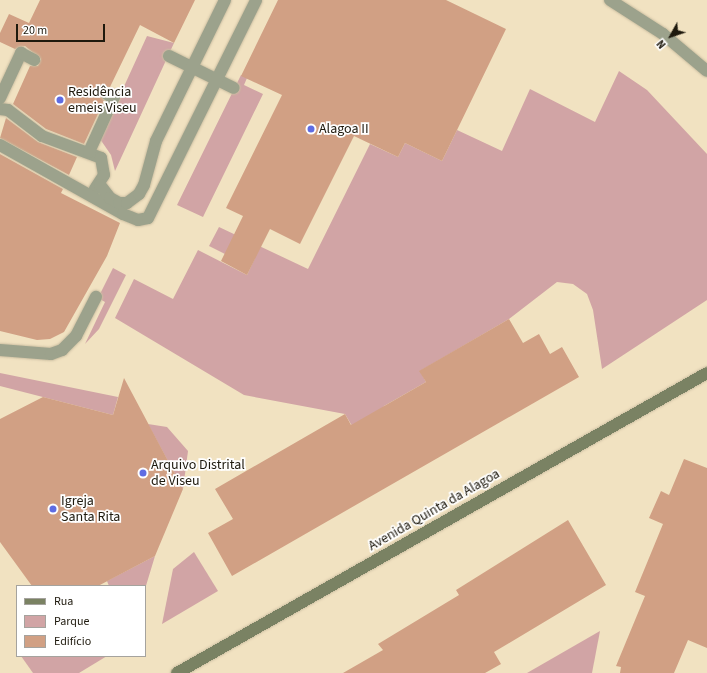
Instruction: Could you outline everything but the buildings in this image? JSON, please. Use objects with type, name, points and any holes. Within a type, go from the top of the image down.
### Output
[{"type":"street","points":[[100,184],[110,198],[120,203],[130,202],[139,194],[144,185],[151,152],[225,0]]},
{"type":"street","points":[[0,145],[75,188],[135,219],[148,218],[256,0]]},
{"type":"street","points":[[610,0],[663,34],[707,71]]},
{"type":"street","points":[[0,98],[21,53],[34,60]]},
{"type":"street","points":[[169,56],[234,88]]},
{"type":"street","points":[[89,152],[114,97],[107,94]]},
{"type":"street","points":[[2,109],[42,136],[66,147],[89,152],[103,162],[104,175],[100,184],[85,191],[75,188]]},
{"type":"street","points":[[0,350],[52,354],[62,350],[76,336],[96,297]]},
{"type":"street","name":"Avenida Quinta da Alagoa","points":[[177,673],[707,373]]},
{"type":"green space","points":[[147,36],[174,43],[115,171],[111,155],[100,139]]},
{"type":"green space","points":[[619,71],[647,90],[707,154],[707,300],[602,369],[593,310],[587,294],[573,284],[557,282],[509,319],[420,371],[426,382],[384,406],[365,448],[345,414],[244,395],[115,318],[134,279],[173,299],[198,250],[247,275],[255,258],[225,254],[209,246],[219,227],[308,269],[370,144],[398,157],[405,143],[442,161],[457,130],[502,151],[530,89],[595,122]]},
{"type":"green space","points":[[241,75],[247,78],[244,85],[263,94],[203,217],[177,205]]},
{"type":"green space","points":[[113,268],[126,275],[99,329],[85,344],[105,302],[98,298]]},
{"type":"green space","points":[[0,373],[118,397],[113,415],[0,386]]},
{"type":"green space","points":[[148,424],[167,427],[188,451],[183,489]]},
{"type":"green space","points":[[194,552],[218,591],[162,624],[173,569]]},
{"type":"green space","points":[[155,556],[146,586],[109,585],[107,581]]},
{"type":"green space","points":[[600,631],[592,673],[527,673]]},
{"type":"green space","points":[[22,657],[105,657],[79,673],[33,673]]},
{"type":"place","name":"Residência emeis Viseu","points":[[60,100]]},
{"type":"place","name":"Alagoa II","points":[[311,129]]},
{"type":"place","name":"Arquivo Distrital de Viseu","points":[[143,473]]},
{"type":"place","name":"Igreja Santa Rita","points":[[53,509]]}]
